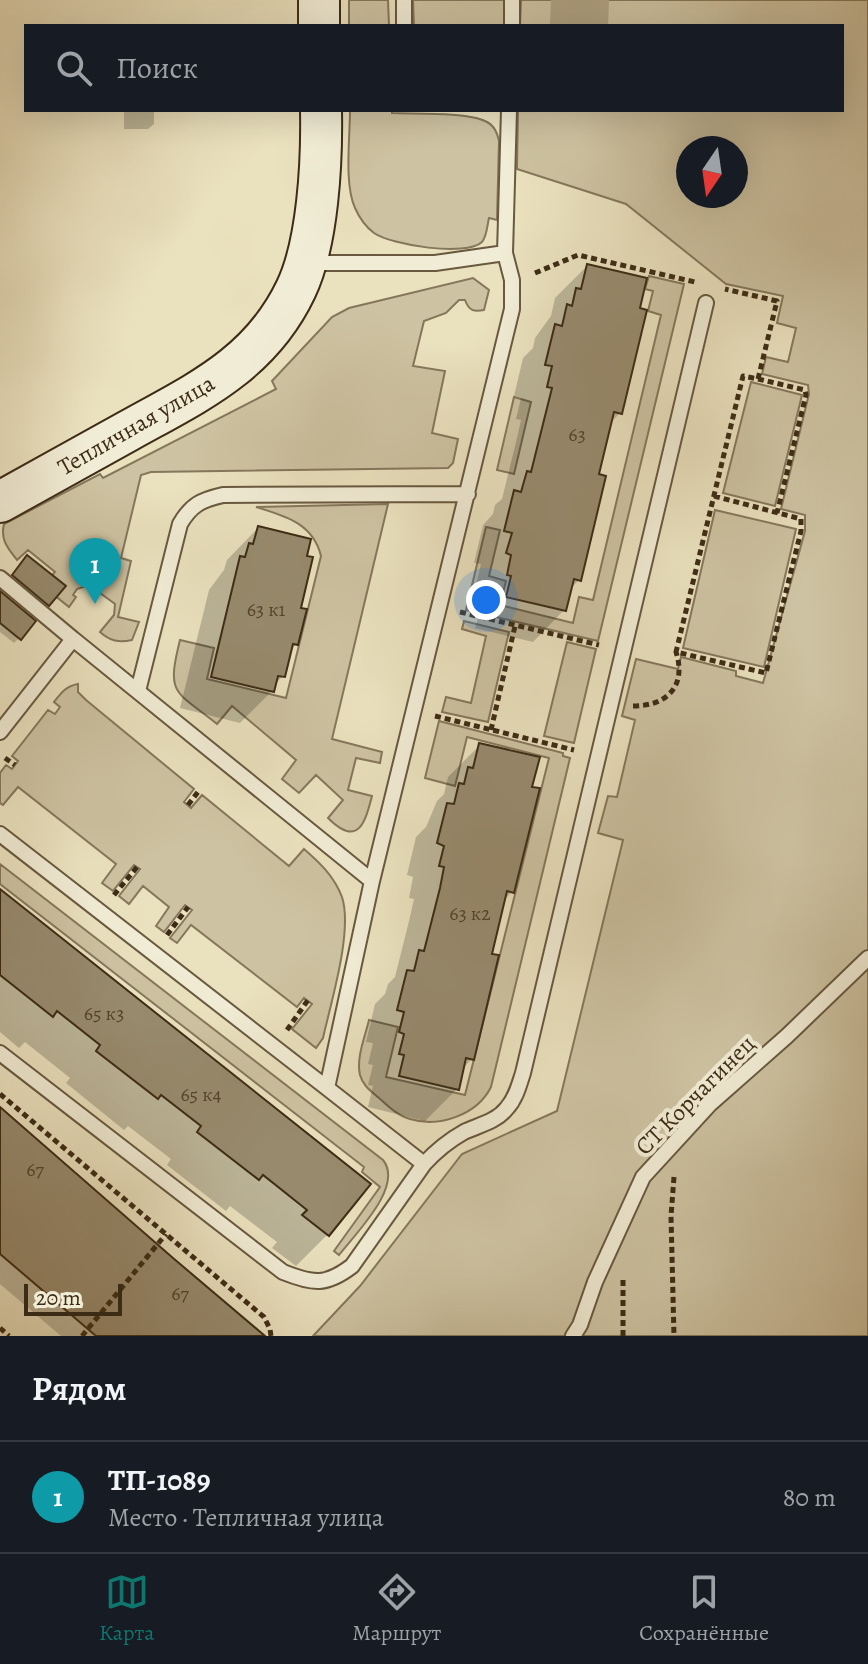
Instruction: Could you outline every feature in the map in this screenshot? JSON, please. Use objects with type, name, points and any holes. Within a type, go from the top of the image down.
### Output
[{"type":"street","points":[[319,0],[319,24]]},
{"type":"street","name":"Тепличная улица","points":[[0,502],[197,395],[243,361],[274,323],[295,290],[305,263],[317,202],[321,112]]},
{"type":"lane","points":[[404,0],[404,24]]},
{"type":"lane","points":[[512,0],[512,24]]},
{"type":"lane","points":[[327,1088],[372,881],[512,309],[512,280],[505,253],[509,112]]},
{"type":"lane","points":[[305,263],[435,263],[505,253]]},
{"type":"lane","points":[[0,1053],[283,1272],[317,1282],[336,1278],[352,1266],[424,1164],[440,1147],[506,1111],[523,1073],[706,303]]},
{"type":"lane","points":[[138,691],[180,524],[189,508],[206,498],[223,495],[468,494]]},
{"type":"lane","points":[[0,578],[372,881]]},
{"type":"lane","points":[[0,732],[73,639]]},
{"type":"lane","points":[[0,834],[424,1164]]},
{"type":"lane","name":"СТ Корчагинец","points":[[573,1336],[643,1177],[677,1138],[868,958]]},
{"type":"path","points":[[535,273],[578,255],[689,281]]},
{"type":"path","points":[[742,292],[777,301],[758,379]]},
{"type":"path","points":[[630,718],[633,706],[659,703],[670,694],[678,679],[680,664],[676,652],[743,376],[805,390],[777,513]]},
{"type":"path","points":[[676,652],[766,673],[801,531],[801,519],[714,496]]},
{"type":"path","points":[[454,611],[599,645]]},
{"type":"path","points":[[491,730],[515,626]]},
{"type":"path","points":[[428,714],[574,750]]},
{"type":"path","points":[[5,758],[15,765]]},
{"type":"path","points":[[188,805],[198,792]]},
{"type":"path","points":[[308,1000],[286,1029],[332,1065]]},
{"type":"path","points":[[0,1094],[264,1317],[271,1336]]},
{"type":"path","points":[[674,1336],[671,1216],[677,1138]]},
{"type":"path","points":[[82,1336],[166,1234]]},
{"type":"path","points":[[0,1328],[9,1336]]},
{"type":"shaded area","points":[[349,0],[388,0],[389,24],[349,24]]},
{"type":"shaded area","points":[[413,0],[512,0],[512,24],[414,24]]},
{"type":"shaded area","points":[[521,0],[868,0],[868,1336],[313,1336],[360,1286],[462,1154],[557,1111],[623,840],[598,833],[608,796],[617,797],[635,720],[622,716],[636,659],[678,669],[681,657],[736,671],[736,676],[763,683],[805,531],[805,515],[781,509],[809,394],[808,385],[762,374],[766,357],[788,362],[796,328],[777,323],[783,296],[726,284],[626,204],[517,169],[518,112],[844,112],[844,24],[520,24]]},
{"type":"shaded area","points":[[350,112],[453,115],[485,121],[496,132],[499,141],[497,220],[489,218],[482,242],[461,249],[428,248],[383,237],[368,228],[355,208],[348,160]]},
{"type":"shaded area","points":[[649,276],[684,284],[598,641],[466,610],[486,527],[500,530],[489,576],[506,581],[500,605],[573,623],[579,597],[593,600],[661,315],[648,311],[653,291],[645,289]]},
{"type":"shaded area","points":[[473,278],[489,290],[484,310],[472,310],[465,300],[459,300],[446,313],[424,321],[413,366],[445,371],[432,433],[458,439],[453,463],[448,468],[151,472],[141,475],[121,558],[131,561],[118,617],[139,622],[132,640],[127,641],[111,639],[100,632],[114,615],[115,604],[89,585],[77,589],[69,607],[43,586],[55,572],[28,550],[17,560],[8,548],[3,535],[4,524],[100,474],[103,478],[276,389],[272,381],[332,317],[349,308]]},
{"type":"shaded area","points":[[751,382],[802,395],[775,506],[723,493]]},
{"type":"shaded area","points":[[514,397],[531,402],[514,474],[497,470]]},
{"type":"shaded area","points":[[388,504],[332,739],[382,752],[380,763],[356,758],[348,790],[372,796],[363,823],[353,831],[347,831],[328,818],[343,800],[316,775],[299,793],[282,779],[296,760],[232,706],[217,724],[183,697],[174,682],[174,672],[180,640],[214,648],[207,679],[286,698],[321,556],[305,528],[256,507]]},
{"type":"shaded area","points":[[715,510],[796,529],[764,667],[683,648]]},
{"type":"shaded area","points":[[464,621],[509,632],[488,722],[442,712],[446,697],[471,703],[486,636],[462,629]]},
{"type":"shaded area","points":[[567,642],[596,649],[574,743],[544,736]]},
{"type":"shaded area","points":[[78,684],[78,692],[86,700],[194,789],[184,802],[191,808],[202,795],[289,866],[304,849],[335,883],[345,911],[343,947],[323,1038],[316,1048],[292,1029],[312,1004],[304,998],[297,1007],[191,925],[177,943],[170,938],[192,910],[185,905],[164,932],[156,926],[169,907],[143,886],[129,904],[119,896],[140,869],[134,865],[113,891],[102,883],[116,864],[18,787],[3,805],[0,803],[0,773],[6,765],[12,769],[18,761],[12,756],[48,710],[55,714],[60,707],[54,702],[59,696],[67,688]]},
{"type":"shaded area","points":[[439,721],[563,753],[563,756],[570,758],[491,1087],[485,1097],[467,1112],[433,1122],[401,1116],[363,1082],[359,1062],[369,1020],[398,1027],[386,1077],[465,1095],[549,758],[467,737],[455,786],[425,778]]},
{"type":"shaded area","points":[[0,864],[383,1160],[388,1171],[383,1196],[339,1255],[334,1251],[380,1187],[362,1172],[364,1167],[0,884]]},
{"type":"building","points":[[587,264],[647,278],[640,308],[647,310],[622,414],[614,412],[599,474],[606,476],[581,581],[574,579],[566,611],[506,597],[511,576],[507,575],[511,555],[506,553],[512,533],[504,531],[514,490],[521,492],[527,471],[531,472],[552,388],[547,387],[552,366],[545,365],[555,324],[562,326],[567,304],[572,306],[576,288],[581,289]]},
{"type":"building","points":[[258,526],[311,539],[307,556],[313,557],[301,608],[307,609],[298,645],[293,644],[285,677],[278,676],[274,692],[211,677],[240,556],[245,557],[249,543],[253,544]]},
{"type":"building","points":[[27,555],[66,586],[49,606],[12,575]]},
{"type":"building","points":[[0,591],[36,621],[21,640],[0,623]]},
{"type":"building","points":[[479,743],[540,757],[532,787],[540,788],[514,893],[507,891],[492,954],[499,955],[474,1060],[466,1058],[459,1090],[399,1076],[404,1055],[399,1054],[404,1034],[399,1032],[404,1012],[397,1010],[407,970],[414,971],[419,950],[424,951],[440,888],[444,867],[439,866],[444,846],[437,843],[447,803],[454,804],[459,783],[464,784],[468,767],[473,768]]},
{"type":"building","points":[[0,889],[371,1184],[329,1236],[302,1215],[307,1210],[263,1175],[259,1180],[197,1132],[201,1126],[161,1095],[158,1099],[96,1051],[100,1045],[57,1011],[53,1017],[0,975]]},
{"type":"building","points":[[0,1107],[265,1336],[96,1336],[0,1254]]},
{"type":"waterway","points":[[579,24],[580,0]]},
{"type":"place","name":"ТП-1089","points":[[95,604]]}]
